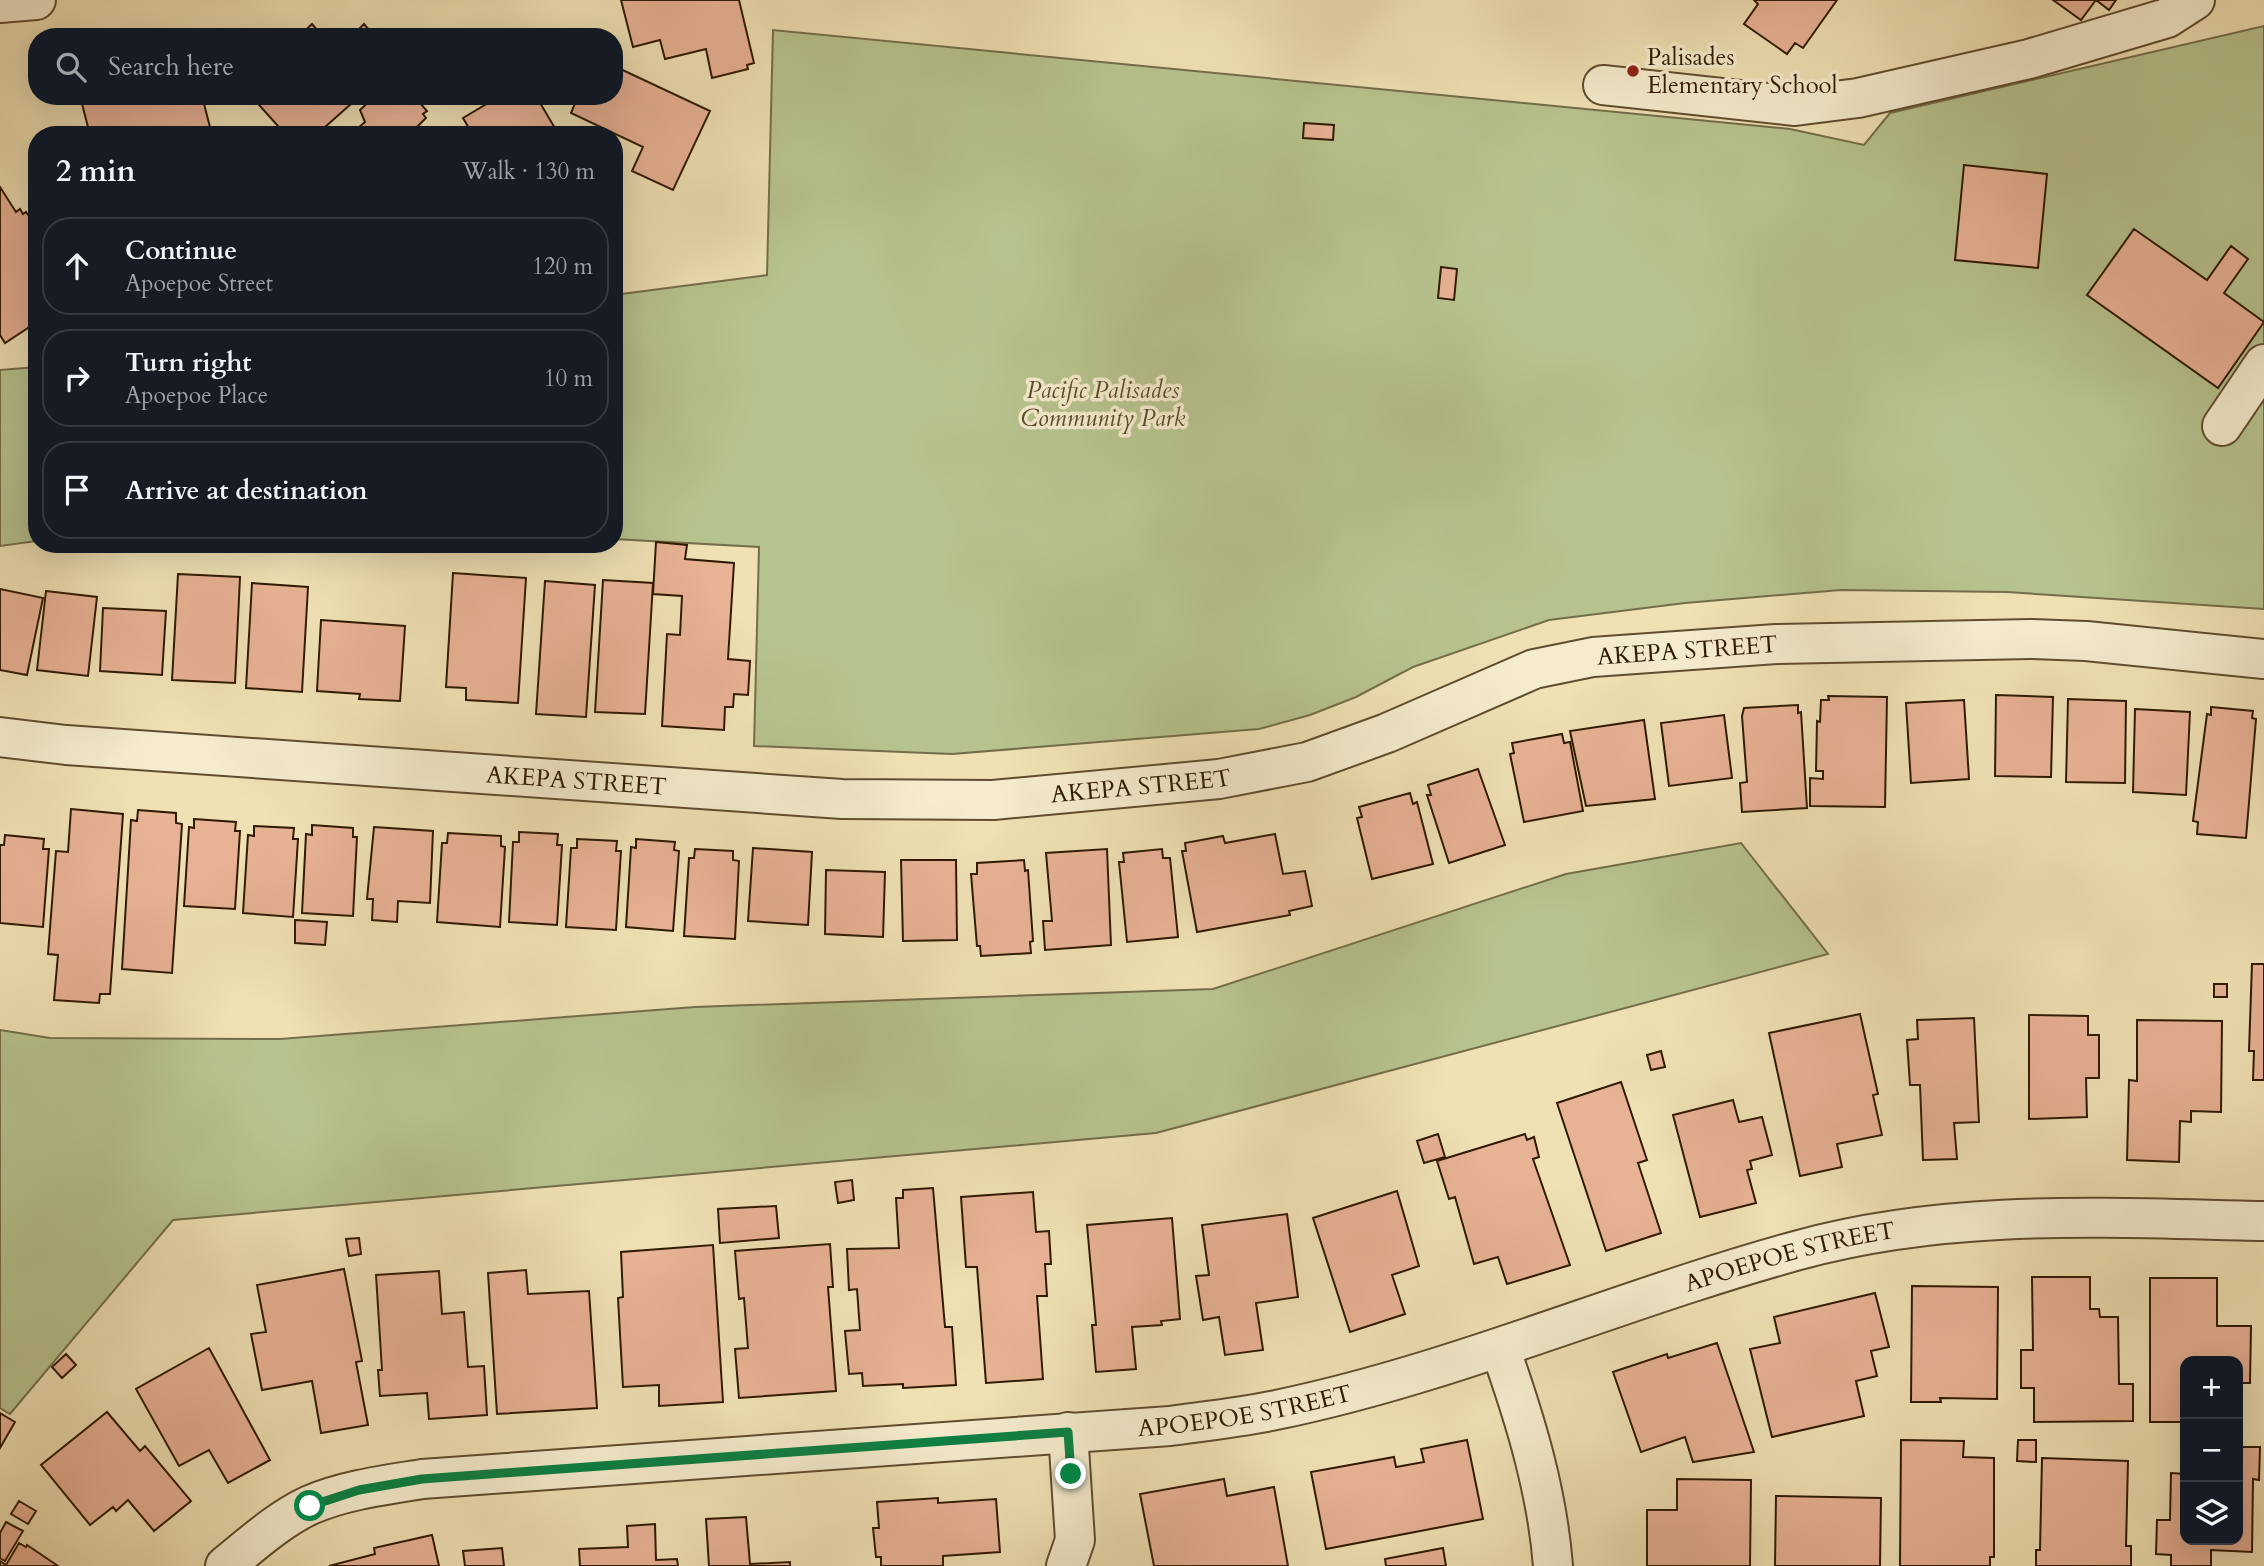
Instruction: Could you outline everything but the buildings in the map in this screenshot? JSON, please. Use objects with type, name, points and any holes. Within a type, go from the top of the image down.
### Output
[{"type":"street","points":[[0,3],[36,0]]},
{"type":"street","points":[[1603,85],[1795,106],[1841,100],[2029,59],[2168,18],[2195,0]]},
{"type":"street","points":[[2222,426],[2264,364]]},
{"type":"street","name":"AKEPA STREET","points":[[0,737],[66,745],[842,799],[993,800],[1219,779],[1307,762],[1387,733],[1534,669],[1593,656],[1776,644],[2031,639],[2086,641],[2264,659]]},
{"type":"street","name":"APOEPOE STREET","points":[[225,1566],[272,1528],[310,1506],[359,1490],[422,1479],[1170,1426],[1276,1410],[1500,1348],[1800,1250],[1877,1233],[2038,1216],[2264,1221]]},
{"type":"street","points":[[1500,1348],[1536,1461],[1550,1525],[1553,1566]]},
{"type":"street","points":[[1066,1566],[1075,1540],[1068,1432]]},
{"type":"green space","name":"Pacific Palisades Community Park","points":[[2264,26],[2264,609],[2007,592],[1841,590],[1685,603],[1549,620],[1413,667],[1356,697],[1310,715],[1259,729],[952,754],[754,746],[759,547],[623,539],[623,294],[767,275],[773,30],[1790,129],[1864,145],[1890,113]]},
{"type":"green space","points":[[28,368],[28,542],[0,546],[0,370]]},
{"type":"green space","points":[[1741,843],[1828,954],[1156,1133],[173,1220],[10,1414],[0,1408],[0,1030],[50,1038],[280,1039],[695,1007],[1213,989],[1566,874]]},
{"type":"place","name":"Palisades Elementary School","points":[[1633,71]]},
{"type":"route","points":[[310,1506],[359,1490],[422,1479],[1068,1432],[1071,1474]]}]
